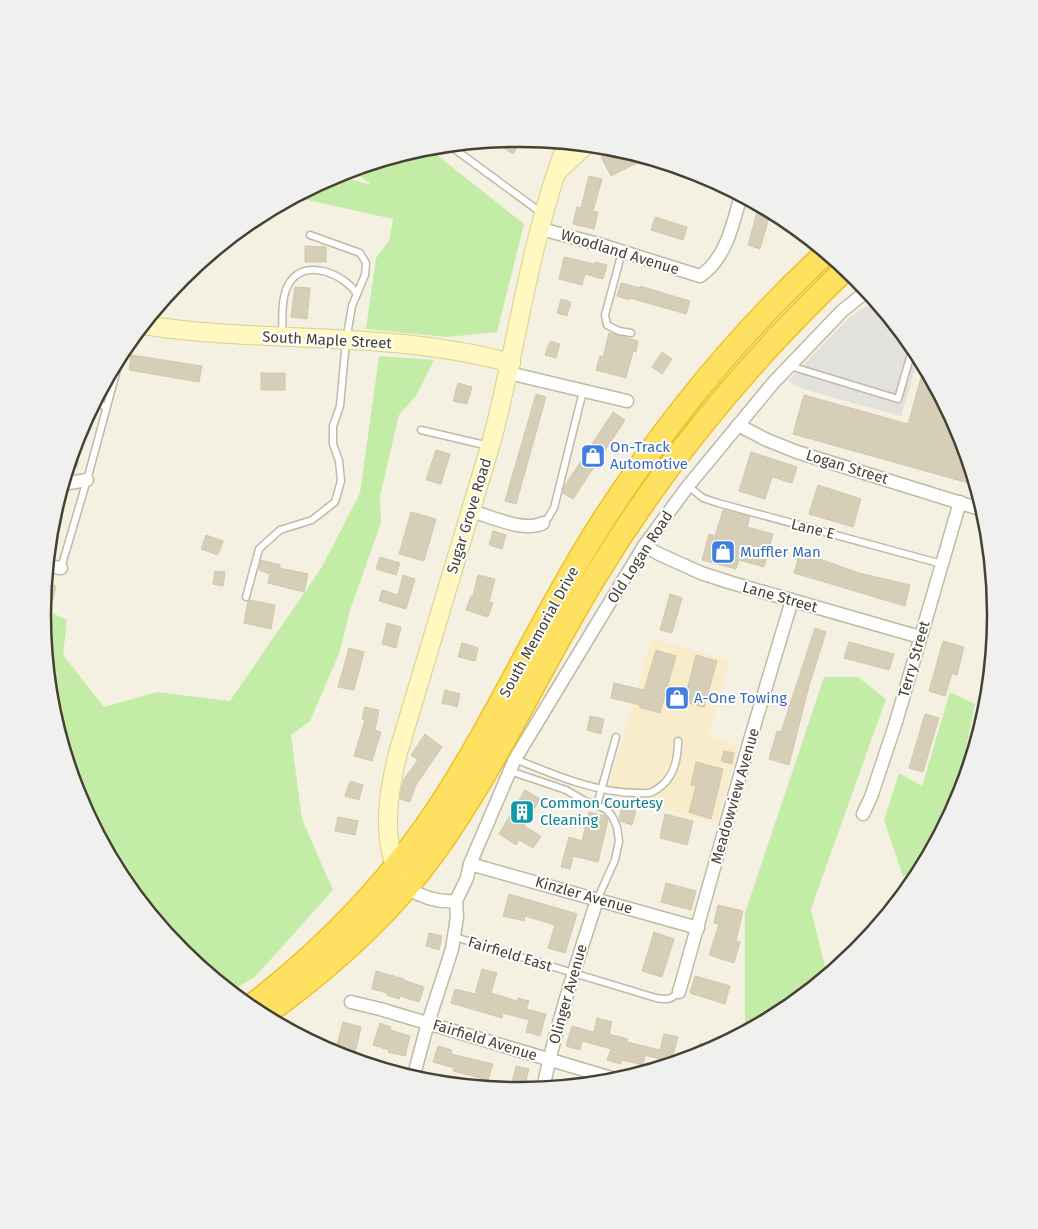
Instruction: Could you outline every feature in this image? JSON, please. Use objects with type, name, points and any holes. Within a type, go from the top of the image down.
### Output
[{"type":"highway","name":"South Memorial Drive","points":[[257,1002],[300,967],[336,934],[395,868],[443,801],[473,751],[568,579],[629,482],[667,429],[721,363],[776,302],[821,258]]},
{"type":"highway","name":"South Memorial Drive","points":[[270,1010],[327,967],[364,934],[407,888],[461,813],[491,764],[594,577],[658,481],[750,367],[814,299],[840,275]]},
{"type":"street","name":"Sugar Grove Road","points":[[407,888],[395,868],[390,850],[388,829],[392,778],[490,446],[510,368],[542,222],[565,149]]},
{"type":"street","points":[[557,173],[580,151]]},
{"type":"street","name":"Woodland Avenue","points":[[542,222],[622,252],[700,276],[714,263],[722,248],[733,224],[738,201]]},
{"type":"street","name":"Old Logan Road","points":[[456,901],[513,765],[644,546],[688,486],[738,425],[842,310],[861,296]]},
{"type":"street","name":"South Maple Street","points":[[151,326],[225,335],[346,341],[462,351],[510,368]]},
{"type":"street","points":[[510,368],[584,391],[627,401]]},
{"type":"street","name":"Logan Street","points":[[738,425],[767,440],[797,452],[974,507]]},
{"type":"street","points":[[70,483],[87,480]]},
{"type":"street","name":"Terry Street","points":[[863,814],[871,797],[896,722],[960,502]]},
{"type":"street","points":[[471,511],[521,526],[530,527],[543,523]]},
{"type":"street","name":"Lane Street","points":[[644,546],[701,573],[920,637]]},
{"type":"street","points":[[54,567],[61,568]]},
{"type":"street","name":"Meadowview Avenue","points":[[678,992],[792,600]]},
{"type":"street","name":"Kinzler Avenue","points":[[470,864],[698,928]]},
{"type":"street","points":[[407,888],[418,895],[437,900],[456,901],[454,937],[415,1070]]},
{"type":"street","name":"Olinger Avenue","points":[[544,1081],[548,1060],[596,900]]},
{"type":"street","name":"Fairfield Avenue","points":[[351,1002],[600,1075]]},
{"type":"lane","points":[[457,151],[542,222]]},
{"type":"lane","points":[[246,597],[259,548],[280,530],[312,520],[335,502],[341,481],[339,461],[332,444],[333,426],[340,406],[346,341],[352,306],[364,275],[366,263],[360,252],[310,235]]},
{"type":"lane","points":[[622,252],[605,315],[607,325],[619,332],[631,333]]},
{"type":"lane","points":[[282,338],[285,295],[290,283],[299,273],[313,270],[332,273],[350,285],[356,294]]},
{"type":"lane","points":[[790,366],[898,399],[910,358]]},
{"type":"lane","points":[[61,568],[112,384]]},
{"type":"lane","points":[[543,523],[554,508],[584,391]]},
{"type":"lane","points":[[101,405],[106,406]]},
{"type":"lane","points":[[421,430],[490,446]]},
{"type":"lane","name":"Lane E","points":[[688,486],[703,498],[718,503],[942,564]]},
{"type":"lane","points":[[597,805],[616,737]]},
{"type":"lane","points":[[513,765],[619,793],[651,792],[670,779],[678,758],[678,741]]},
{"type":"lane","points":[[513,765],[585,801],[606,809],[612,816],[617,827],[619,842],[615,860],[596,900]]},
{"type":"lane","name":"Fairfield East","points":[[454,937],[666,1000],[673,998],[678,992]]},
{"type":"shaded area","points":[[871,306],[916,368],[901,416],[803,389],[788,381],[849,318],[865,307]]},
{"type":"shaded area","name":"A-One Towing","points":[[652,638],[730,661],[708,735],[739,745],[716,824],[607,792]]},
{"type":"green space","points":[[437,155],[524,224],[497,332],[447,337],[366,329],[376,258],[389,241],[393,219],[304,199],[349,179],[372,185],[359,176],[398,163]]},
{"type":"green space","points":[[379,356],[434,360],[416,396],[399,415],[380,496],[381,523],[350,610],[340,651],[310,721],[291,735],[302,819],[333,890],[255,977],[237,988],[188,945],[167,923],[130,874],[99,821],[76,765],[60,706],[52,645],[51,612],[67,620],[63,655],[104,707],[157,692],[230,701],[322,567],[360,493]]},
{"type":"green space","points":[[824,677],[858,677],[886,699],[811,909],[825,968],[804,986],[745,1024],[745,913]]},
{"type":"green space","points":[[950,692],[975,704],[963,761],[939,821],[908,874],[903,876],[884,820],[899,773],[922,786]]},
{"type":"building","points":[[517,147],[513,154],[503,148]]},
{"type":"building","points":[[605,155],[638,163],[611,176],[601,157]]},
{"type":"building","points":[[589,176],[602,179],[593,211],[598,212],[594,229],[573,224],[577,207],[581,208]]},
{"type":"building","points":[[757,212],[769,219],[760,249],[748,245]]},
{"type":"building","points":[[655,217],[687,227],[683,240],[651,230]]},
{"type":"building","points":[[305,246],[326,247],[326,262],[305,262]]},
{"type":"building","points":[[564,257],[607,265],[603,279],[585,274],[582,285],[559,279]]},
{"type":"building","points":[[621,283],[640,288],[640,286],[690,301],[686,314],[617,296]]},
{"type":"building","points":[[295,287],[310,288],[307,319],[291,317]]},
{"type":"building","points":[[561,299],[571,302],[567,316],[557,313]]},
{"type":"building","points":[[609,333],[638,341],[636,352],[633,351],[626,378],[596,370],[600,356],[603,357]]},
{"type":"building","points":[[550,341],[560,344],[556,358],[545,355]]},
{"type":"building","points":[[662,352],[672,359],[662,374],[652,367]]},
{"type":"building","points":[[131,355],[202,366],[199,382],[129,370]]},
{"type":"building","points":[[261,373],[285,373],[285,390],[261,390]]},
{"type":"building","points":[[921,377],[939,408],[951,435],[968,483],[793,434],[804,395],[908,424]]},
{"type":"building","points":[[458,383],[472,387],[467,404],[453,401]]},
{"type":"building","points":[[536,394],[546,397],[516,504],[505,501]]},
{"type":"building","name":"On-Track Automotive","points":[[613,412],[625,420],[573,499],[563,493],[564,487]]},
{"type":"building","points":[[436,450],[450,454],[441,484],[426,480]]},
{"type":"building","points":[[751,452],[797,467],[792,483],[772,477],[765,499],[739,491]]},
{"type":"building","points":[[818,485],[861,499],[853,527],[809,514]]},
{"type":"building","points":[[723,510],[750,517],[747,527],[773,534],[764,567],[739,560],[736,569],[702,560],[709,534],[715,536]]},
{"type":"building","points":[[411,512],[436,519],[424,561],[399,554]]},
{"type":"building","points":[[493,531],[506,535],[502,549],[489,545]]},
{"type":"building","points":[[206,535],[223,541],[218,555],[201,549]]},
{"type":"building","points":[[800,552],[859,573],[910,585],[905,606],[794,573]]},
{"type":"building","points":[[380,557],[400,563],[396,575],[376,569]]},
{"type":"building","points":[[261,560],[280,565],[280,568],[308,574],[304,592],[268,583],[270,574],[259,570]]},
{"type":"building","points":[[215,571],[225,572],[223,586],[213,584]]},
{"type":"building","points":[[403,575],[415,579],[406,609],[379,601],[382,590],[398,595]]},
{"type":"building","points":[[478,575],[495,579],[489,602],[493,603],[488,617],[466,610],[471,596],[473,596]]},
{"type":"building","points":[[52,585],[56,586],[51,606]]},
{"type":"building","points":[[670,594],[682,598],[672,633],[660,630]]},
{"type":"building","points":[[248,601],[275,605],[271,629],[244,623]]},
{"type":"building","points":[[387,623],[401,627],[396,648],[382,644]]},
{"type":"building","points":[[815,628],[826,632],[809,686],[789,765],[769,759],[777,731],[781,732]]},
{"type":"building","points":[[943,641],[964,647],[957,675],[952,673],[945,696],[929,691]]},
{"type":"building","points":[[849,642],[894,654],[889,670],[844,658]]},
{"type":"building","points":[[462,643],[478,648],[475,661],[458,657]]},
{"type":"building","points":[[349,648],[364,652],[354,690],[338,687]]},
{"type":"building","points":[[656,650],[676,656],[660,713],[639,707],[640,705],[611,698],[614,683],[644,690]]},
{"type":"building","points":[[696,655],[717,661],[704,707],[684,702]]},
{"type":"building","points":[[445,690],[460,694],[457,707],[442,703]]},
{"type":"building","points":[[365,707],[379,710],[375,730],[381,732],[372,761],[354,756],[365,720],[362,719]]},
{"type":"building","points":[[925,714],[939,718],[923,772],[909,768]]},
{"type":"building","points":[[590,716],[604,719],[601,734],[587,730]]},
{"type":"building","points":[[425,734],[442,747],[416,785],[410,802],[400,799],[404,779],[418,760],[411,755]]},
{"type":"building","points":[[724,751],[734,753],[732,764],[721,761]]},
{"type":"building","points":[[696,762],[723,769],[711,819],[689,812],[696,786],[691,785]]},
{"type":"building","points":[[350,781],[363,785],[359,800],[345,796]]},
{"type":"building","name":"Common Courtesy Cleaning","points":[[525,790],[540,799],[524,826],[541,836],[533,848],[519,840],[516,845],[499,834]]},
{"type":"building","points":[[622,807],[636,811],[632,825],[620,821]]},
{"type":"building","points":[[589,812],[606,816],[608,820],[598,862],[573,856],[570,869],[561,867],[569,837],[582,841]]},
{"type":"building","points":[[665,814],[693,821],[687,845],[660,838]]},
{"type":"building","points":[[338,817],[358,821],[355,835],[335,831]]},
{"type":"building","points":[[666,883],[696,891],[691,910],[661,902]]},
{"type":"building","points":[[509,894],[577,914],[565,953],[548,948],[555,925],[525,916],[524,921],[503,916]]},
{"type":"building","points":[[718,905],[743,911],[736,941],[740,942],[734,963],[709,955],[719,924],[714,923]]},
{"type":"building","points":[[654,932],[674,939],[662,977],[642,971]]},
{"type":"building","points":[[429,933],[442,936],[439,950],[426,946]]},
{"type":"building","points":[[482,969],[497,973],[491,993],[517,1001],[518,998],[529,1001],[526,1009],[546,1014],[540,1036],[526,1032],[529,1020],[503,1013],[502,1018],[451,1003],[455,989],[475,994]]},
{"type":"building","points":[[376,971],[424,987],[419,1002],[400,996],[399,999],[372,989]]},
{"type":"building","points":[[695,976],[730,986],[725,1004],[690,993]]},
{"type":"building","points":[[597,1018],[612,1022],[609,1034],[628,1039],[627,1042],[660,1050],[664,1034],[678,1037],[673,1056],[661,1059],[645,1055],[643,1065],[622,1060],[621,1064],[607,1060],[611,1049],[582,1041],[580,1050],[566,1046],[572,1026],[594,1032]]},
{"type":"building","points":[[343,1022],[361,1027],[355,1052],[337,1045]]},
{"type":"building","points":[[380,1023],[391,1027],[390,1030],[410,1036],[405,1056],[388,1052],[389,1050],[373,1045]]},
{"type":"building","points":[[438,1046],[452,1050],[451,1054],[493,1064],[488,1080],[453,1071],[454,1068],[433,1062]]},
{"type":"building","points":[[516,1066],[529,1069],[526,1082],[512,1082]]},
{"type":"place","name":"On-Track Automotive","points":[[593,456]]},
{"type":"place","name":"Muffler Man","points":[[723,552]]},
{"type":"place","name":"A-One Towing","points":[[677,698]]},
{"type":"place","name":"Common Courtesy Cleaning","points":[[522,812]]}]
